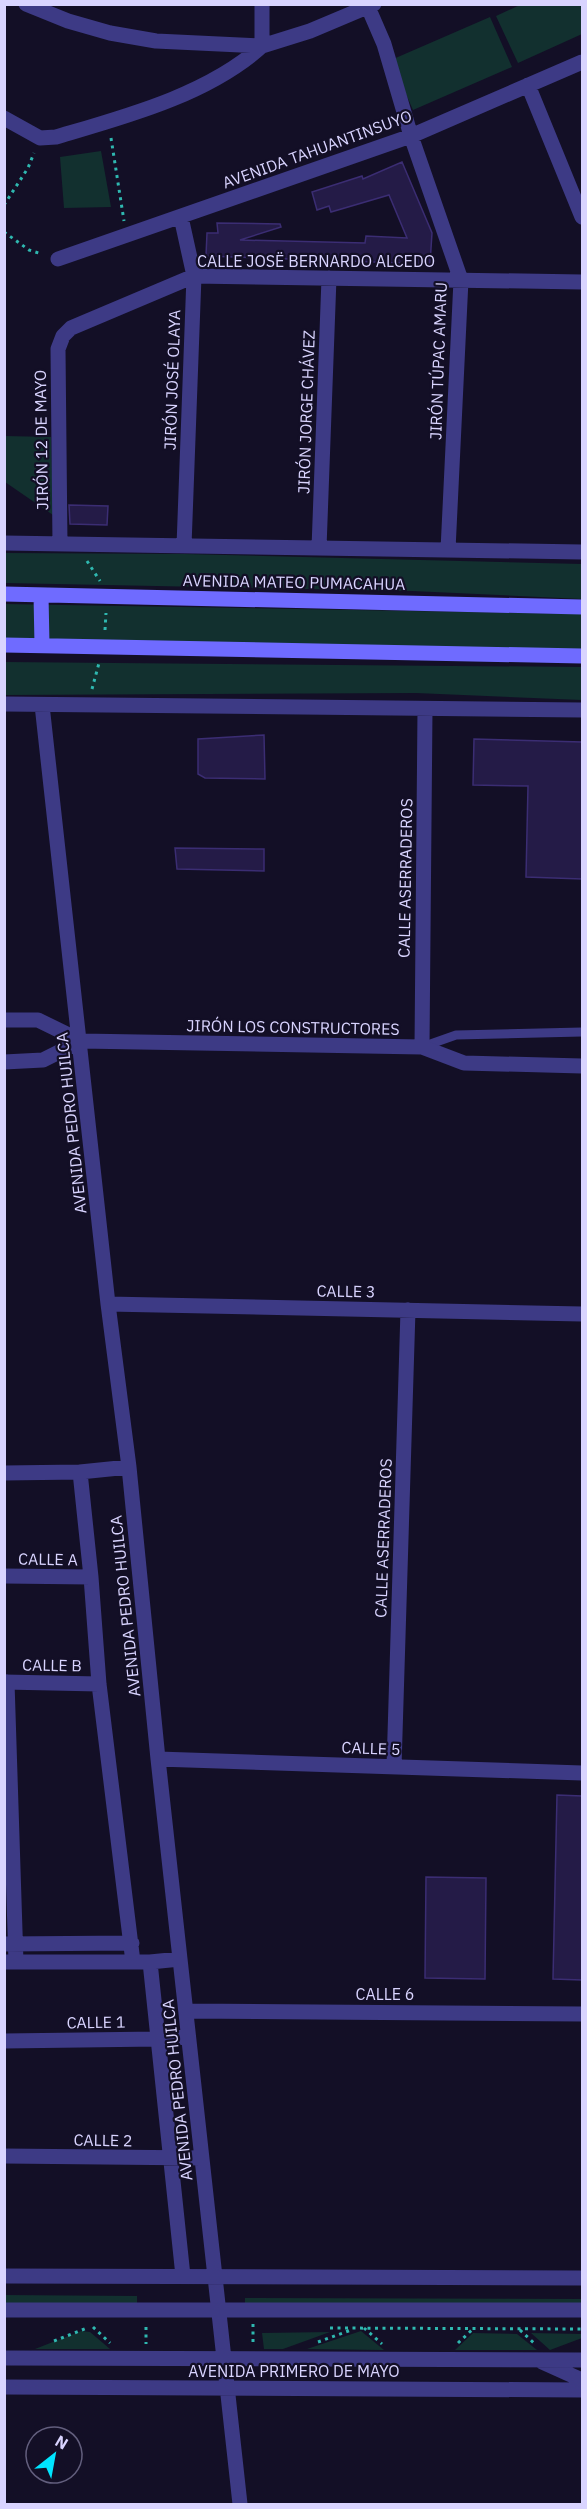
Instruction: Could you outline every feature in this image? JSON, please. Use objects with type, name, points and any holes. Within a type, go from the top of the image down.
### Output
[{"type":"main road","name":"AVENIDA MATEO PUMACAHUA","points":[[4,594],[582,607]]},
{"type":"main road","points":[[41,595],[42,645]]},
{"type":"main road","points":[[4,645],[582,656]]},
{"type":"street","points":[[26,4],[68,21],[110,33],[156,41],[262,46],[310,31],[371,6]]},
{"type":"street","points":[[4,118],[40,138],[56,137],[155,105],[218,78],[243,64],[262,46],[262,4]]},
{"type":"street","name":"JIRÓN TÚPAC AMARU","points":[[371,6],[411,136],[461,280],[448,550]]},
{"type":"street","name":"AVENIDA TAHUANTINSUYO","points":[[58,259],[127,237],[411,136],[582,62]]},
{"type":"street","points":[[528,86],[582,217]]},
{"type":"street","name":"JIRÓN JOSÉ OLAYA","points":[[182,217],[194,276],[184,546]]},
{"type":"street","name":"CALLE JOSË BERNARDO ALCEDO","points":[[63,336],[71,328],[194,276],[582,282]]},
{"type":"street","name":"JIRÓN JORGE CHÁVEZ","points":[[319,548],[329,278]]},
{"type":"street","name":"JIRÓN 12 DE MAYO","points":[[63,336],[58,349],[68,544]]},
{"type":"street","name":"AVENIDA MATEO PUMACAHUA","points":[[4,543],[582,552]]},
{"type":"street","points":[[4,704],[582,710]]},
{"type":"street","name":"AVENIDA PEDRO HUILCA","points":[[42,705],[81,1041],[108,1304],[129,1467],[158,1759],[240,2505]]},
{"type":"street","name":"CALLE ASERRADEROS","points":[[422,1047],[425,709]]},
{"type":"street","name":"JIRÓN LOS CONSTRUCTORES","points":[[4,1020],[38,1020],[81,1041],[422,1047],[464,1063],[582,1066]]},
{"type":"street","points":[[4,1062],[43,1060],[81,1041]]},
{"type":"street","name":"CALLE 3","points":[[108,1304],[582,1314]]},
{"type":"street","name":"CALLE ASERRADEROS","points":[[394,1767],[408,1310]]},
{"type":"street","points":[[4,1473],[80,1472],[129,1467]]},
{"type":"street","points":[[80,1472],[99,1684],[133,1962]]},
{"type":"street","name":"CALLE A","points":[[4,1576],[91,1577]]},
{"type":"street","points":[[6,1682],[10,1962],[150,1962],[180,1959]]},
{"type":"street","name":"CALLE B","points":[[6,1682],[99,1684]]},
{"type":"street","name":"CALLE 5","points":[[158,1759],[582,1773]]},
{"type":"street","points":[[10,1944],[132,1943]]},
{"type":"street","points":[[150,1962],[183,2276]]},
{"type":"street","name":"CALLE 6","points":[[187,2011],[582,2014]]},
{"type":"street","name":"CALLE 1","points":[[4,2041],[158,2039],[188,2036]]},
{"type":"street","name":"CALLE 2","points":[[4,2156],[202,2158]]},
{"type":"street","points":[[4,2276],[582,2278]]},
{"type":"street","points":[[4,2310],[582,2310]]},
{"type":"street","points":[[538,2354],[582,2380]]},
{"type":"street","name":"AVENIDA PRIMERO DE MAYO","points":[[4,2358],[253,2359],[538,2354],[582,2360]]},
{"type":"street","name":"AVENIDA PRIMERO DE MAYO","points":[[4,2387],[582,2390]]},
{"type":"lane","points":[[422,1047],[456,1035],[582,1032]]},
{"type":"path","points":[[108,122],[127,237]]},
{"type":"path","points":[[4,205],[28,168],[40,138]]},
{"type":"path","points":[[4,232],[28,250],[58,259]]},
{"type":"path","points":[[68,544],[98,577],[107,596],[104,646],[88,705]]},
{"type":"path","points":[[146,2310],[146,2359]]},
{"type":"path","points":[[253,2310],[253,2359]]},
{"type":"path","points":[[48,2343],[92,2326],[112,2345]]},
{"type":"path","points":[[311,2344],[356,2328]]},
{"type":"path","points":[[385,2347],[364,2328],[582,2329]]},
{"type":"path","points":[[457,2345],[472,2329]]},
{"type":"path","points":[[518,2329],[538,2354]]},
{"type":"green space","points":[[520,5],[582,5],[582,34],[518,63],[496,16]]},
{"type":"green space","points":[[490,17],[512,67],[413,110],[391,60]]},
{"type":"green space","points":[[101,151],[111,207],[64,208],[60,157]]},
{"type":"green space","points":[[4,436],[51,437],[53,515],[5,482]]},
{"type":"green space","points":[[5,553],[185,554],[582,564],[582,599],[412,591],[5,583]]},
{"type":"green space","points":[[4,604],[582,614],[582,654],[5,638]]},
{"type":"green space","points":[[4,662],[582,667],[582,700],[416,693],[5,695]]},
{"type":"green space","points":[[5,2295],[137,2296],[137,2308],[5,2307]]},
{"type":"green space","points":[[245,2298],[582,2299],[582,2308],[245,2307]]},
{"type":"green space","points":[[81,2331],[90,2332],[110,2349],[35,2349]]},
{"type":"green space","points":[[361,2331],[384,2350],[307,2349]]},
{"type":"green space","points":[[330,2332],[283,2349],[264,2349],[262,2333]]},
{"type":"green space","points":[[473,2333],[517,2334],[537,2350],[455,2350]]},
{"type":"green space","points":[[531,2333],[582,2334],[582,2338],[550,2350]]},
{"type":"building","points":[[402,162],[432,233],[430,264],[206,256],[207,233],[218,233],[217,223],[280,224],[281,227],[240,240],[365,243],[366,236],[407,238],[389,195],[331,212],[329,206],[317,210],[312,192],[362,176],[363,179]]},
{"type":"building","points":[[69,505],[108,506],[107,525],[70,524]]},
{"type":"building","points":[[264,735],[265,779],[205,778],[198,774],[198,739]]},
{"type":"building","points":[[474,739],[582,742],[582,879],[526,877],[528,786],[473,785]]},
{"type":"building","points":[[175,848],[264,849],[264,871],[177,869]]},
{"type":"building","points":[[557,1795],[582,1796],[582,1980],[553,1979]]},
{"type":"building","points":[[426,1877],[486,1878],[485,1979],[425,1978]]}]
